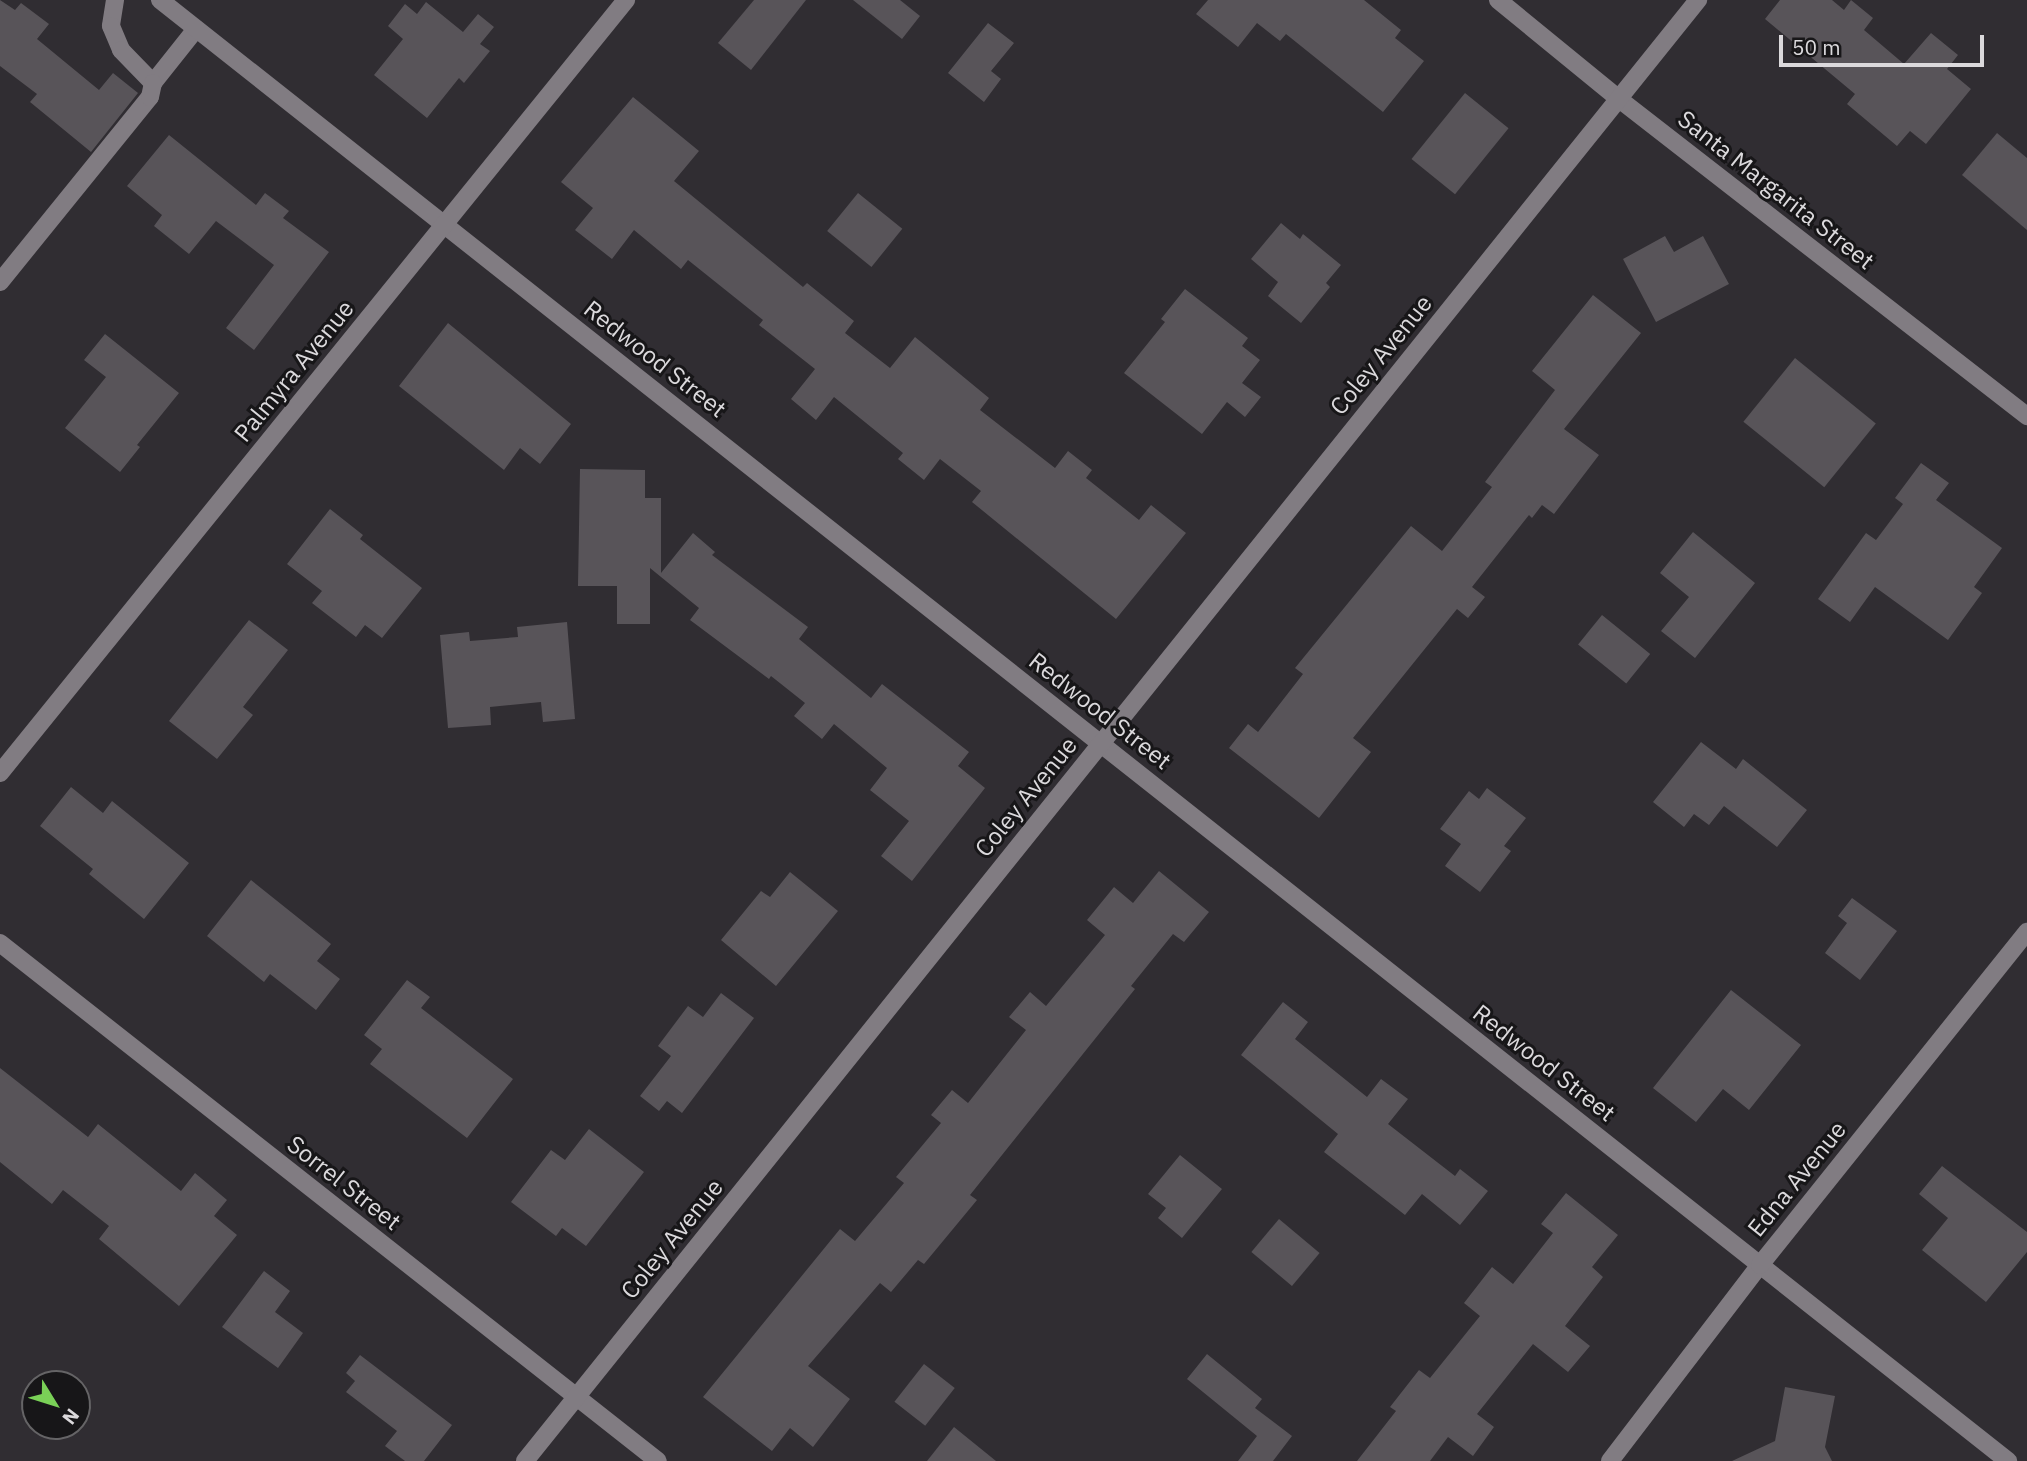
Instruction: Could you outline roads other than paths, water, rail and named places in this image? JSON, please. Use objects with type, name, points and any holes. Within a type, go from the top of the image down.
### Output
[{"type":"street","points":[[115,0],[111,26],[121,50],[153,83]]},
{"type":"street","name":"Redwood Street","points":[[160,0],[2008,1461]]},
{"type":"street","name":"Palmyra Avenue","points":[[0,772],[626,0]]},
{"type":"street","name":"Santa Margarita Street","points":[[1498,0],[1619,99],[2027,416]]},
{"type":"street","name":"Coley Avenue","points":[[525,1461],[1698,0]]},
{"type":"street","points":[[0,282],[150,97],[153,83],[196,29]]},
{"type":"street","name":"Edna Avenue","points":[[1610,1461],[1760,1265],[2027,932]]},
{"type":"street","name":"Sorrel Street","points":[[0,943],[659,1461]]}]
